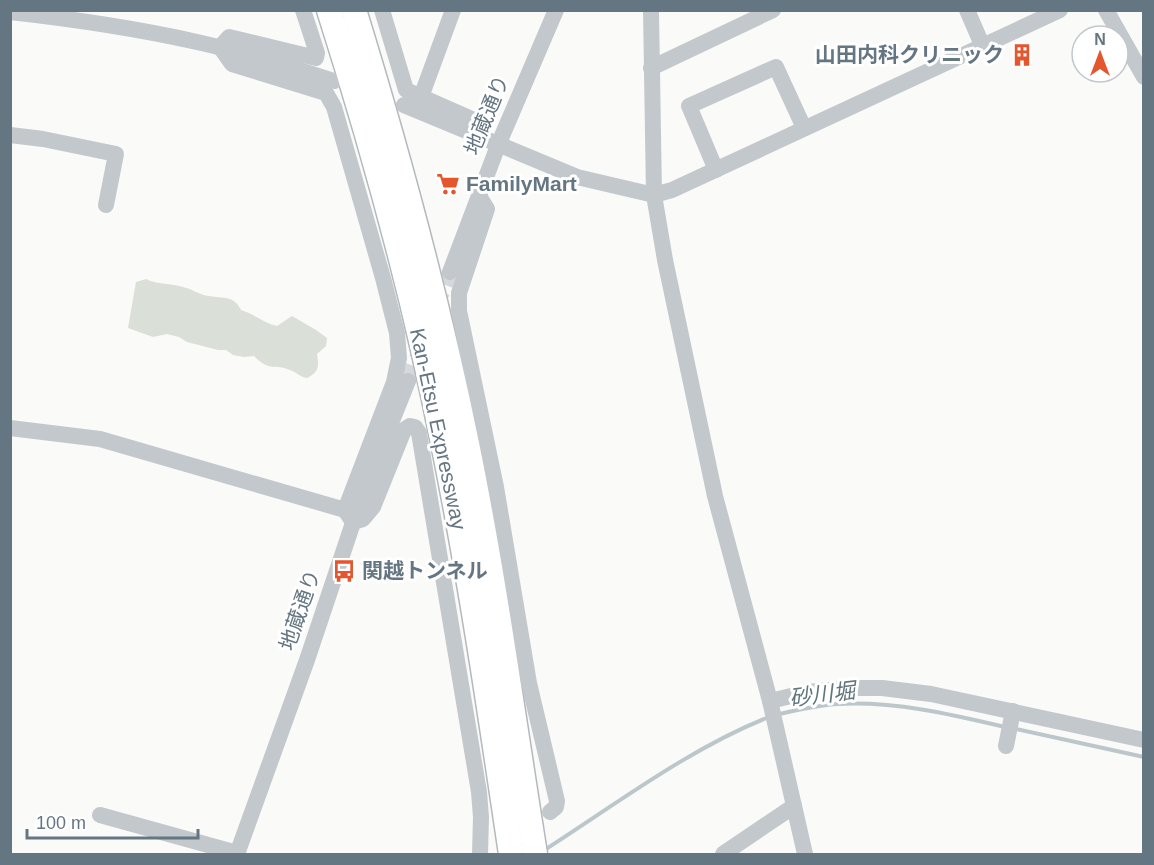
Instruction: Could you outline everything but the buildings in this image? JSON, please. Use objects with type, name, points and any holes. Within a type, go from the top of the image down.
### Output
[{"type":"highway","name":"Kan-Etsu Expressway","points":[[329,10],[364,121],[388,212],[444,447],[496,851]]},
{"type":"highway","name":"Kan-Etsu Expressway","points":[[354,10],[408,194],[442,327],[467,444],[506,663],[540,831],[549,855]]},
{"type":"street","points":[[220,47],[229,38],[235,38],[316,57],[317,53],[303,10]]},
{"type":"street","points":[[382,10],[406,90],[474,120],[476,134]]},
{"type":"street","points":[[421,97],[453,10]]},
{"type":"street","name":"地蔵通り","points":[[450,272],[499,143],[556,10]]},
{"type":"street","points":[[651,10],[654,195],[676,316],[715,496],[770,703],[805,855]]},
{"type":"street","points":[[651,68],[773,10]]},
{"type":"street","points":[[967,10],[983,47]]},
{"type":"street","points":[[404,105],[577,177],[654,195],[672,190],[716,170],[1060,10]]},
{"type":"street","points":[[1106,10],[1143,77]]},
{"type":"street","points":[[10,12],[44,13],[220,47],[334,81]]},
{"type":"street","points":[[220,47],[232,64],[326,93],[334,106],[364,206],[397,333],[399,358],[394,382],[349,516]]},
{"type":"street","points":[[716,170],[689,106],[776,67],[804,128]]},
{"type":"street","points":[[10,135],[43,139],[116,154],[106,206]]},
{"type":"street","points":[[479,196],[487,209],[459,294],[459,311],[496,488],[529,683],[557,801],[556,807],[540,831]]},
{"type":"street","name":"地蔵通り","points":[[237,854],[307,660],[349,516],[408,381]]},
{"type":"street","points":[[10,428],[100,439],[363,519],[373,507],[404,430],[410,426],[415,428],[419,433],[482,817],[496,851]]},
{"type":"street","points":[[770,703],[808,692],[882,688],[931,694],[1012,714],[1143,740]]},
{"type":"street","points":[[1007,743],[1012,714]]},
{"type":"street","points":[[723,855],[794,806]]},
{"type":"street","points":[[100,815],[237,854]]},
{"type":"shaded area","points":[[146,279],[232,300],[241,310],[277,326],[292,316],[327,338],[326,346],[317,354],[316,371],[307,378],[285,368],[272,367],[254,356],[233,355],[226,350],[187,342],[179,337],[167,334],[153,337],[128,328],[136,282]]},
{"type":"waterway","name":"砂川堀","points":[[779,714],[831,705],[880,704],[943,713],[1005,727]]},
{"type":"waterway","name":"砂川堀","points":[[543,851],[682,761],[769,717]]},
{"type":"waterway","name":"砂川堀","points":[[1016,729],[1144,757]]},
{"type":"tunnel","points":[[436,307],[450,272]]},
{"type":"tunnel","points":[[408,381],[422,346]]},
{"type":"place","name":"山田内科クリニック","points":[[1022,55]]},
{"type":"place","name":"FamilyMart","points":[[448,184]]},
{"type":"place","name":"関越トンネル","points":[[344,571]]}]
